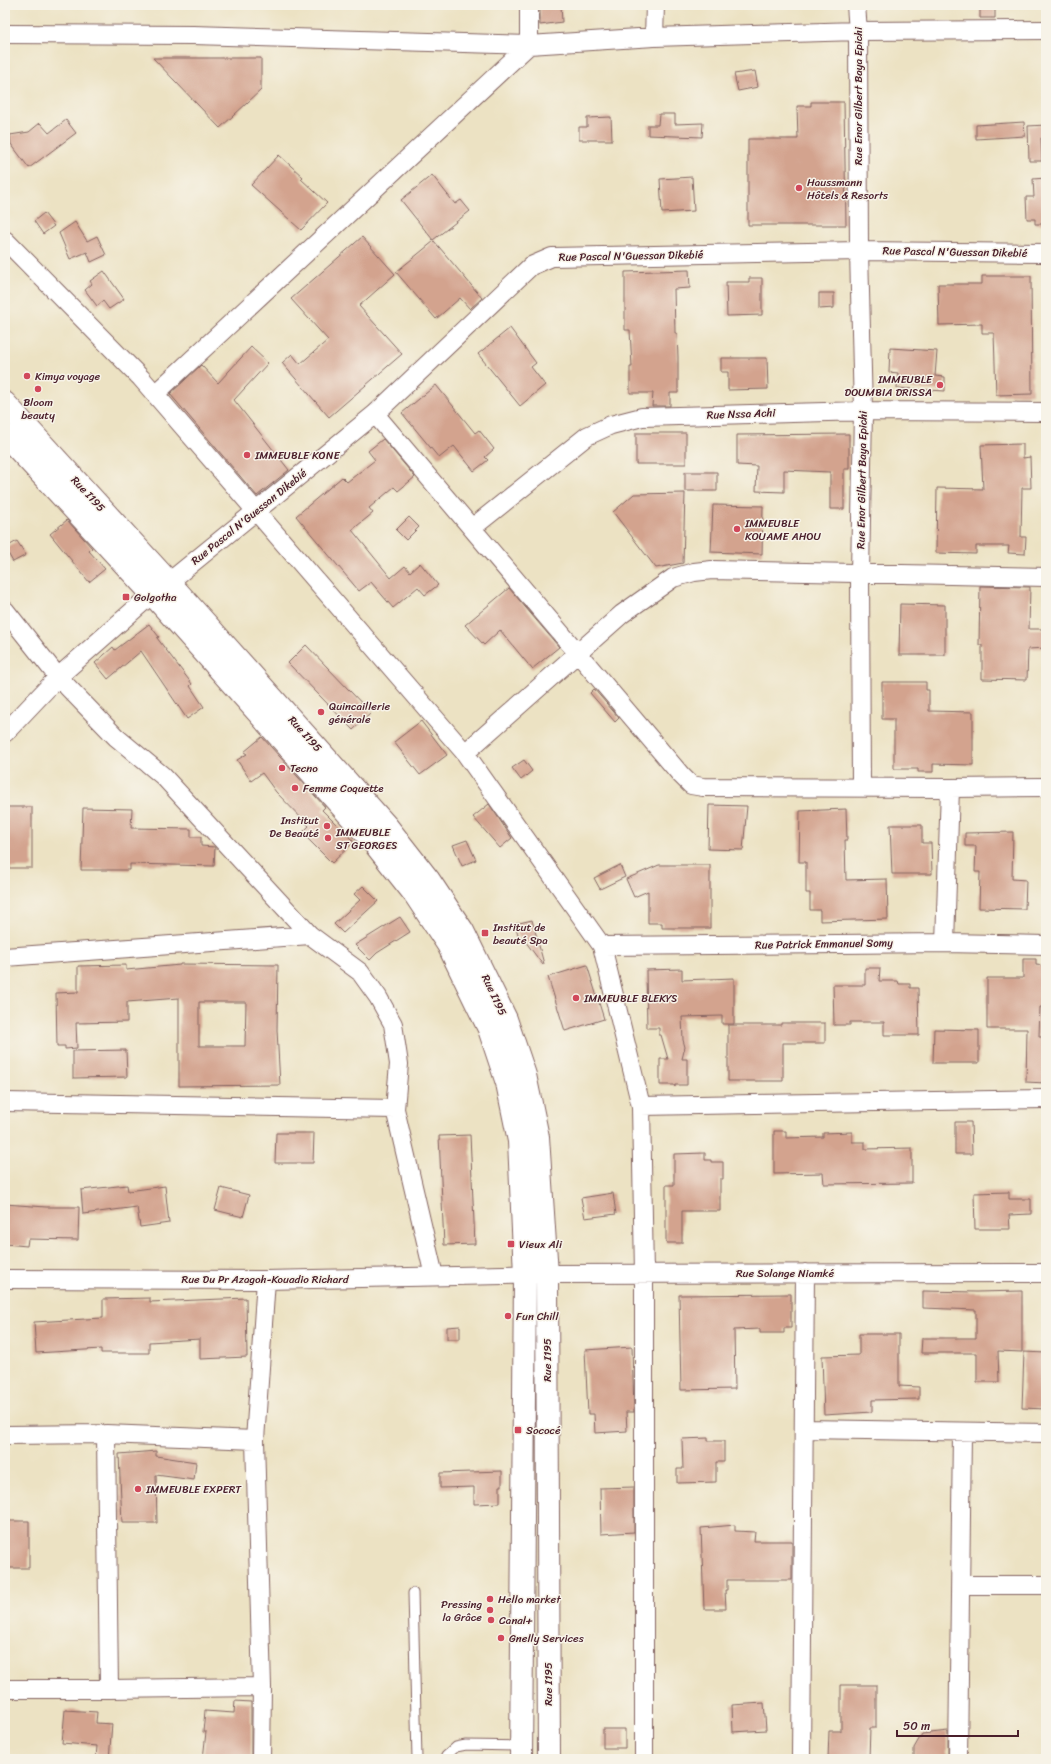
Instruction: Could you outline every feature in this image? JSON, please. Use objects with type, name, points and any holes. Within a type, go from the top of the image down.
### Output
[{"type":"main road","name":"Rue I195","points":[[5,403],[169,582],[386,825],[430,880],[463,931],[506,1019],[525,1075],[538,1137],[547,1274],[549,1759]]},
{"type":"main road","name":"Rue I195","points":[[5,435],[152,594],[373,842],[415,895],[448,944],[489,1029],[508,1083],[519,1142],[525,1275],[522,1753]]},
{"type":"street","points":[[155,394],[529,45],[529,5]]},
{"type":"street","points":[[654,37],[655,5]]},
{"type":"street","name":"Rue Enor Gilbert Baya Epichi","points":[[856,5],[858,31],[859,251],[863,411],[860,574],[861,787]]},
{"type":"street","points":[[5,34],[193,35],[529,45],[654,37],[858,31],[1046,30]]},
{"type":"street","points":[[5,240],[141,378],[465,753],[602,946],[641,1106],[644,1274],[644,1759]]},
{"type":"street","name":"Rue Pascal N'Guessan Dikebié","points":[[169,582],[375,414],[531,266],[552,257],[859,251],[1046,254]]},
{"type":"street","name":"Rue Nssa Achi","points":[[472,528],[586,436],[611,425],[642,417],[863,411],[1046,412]]},
{"type":"street","points":[[375,414],[691,785],[703,787],[1046,787]]},
{"type":"street","points":[[465,753],[622,614],[673,578],[694,572],[712,570],[1046,577]]},
{"type":"street","points":[[5,732],[58,677],[152,594]]},
{"type":"street","points":[[5,610],[58,677],[116,737],[163,776],[310,935],[360,972],[378,997],[393,1024],[399,1064],[395,1109],[434,1276]]},
{"type":"street","points":[[945,943],[950,788]]},
{"type":"street","points":[[5,957],[310,935]]},
{"type":"street","name":"Rue Patrick Emmanuel Somy","points":[[602,946],[945,943],[1046,945]]},
{"type":"street","points":[[641,1106],[1046,1099]]},
{"type":"street","points":[[5,1102],[395,1109]]},
{"type":"street","points":[[802,1759],[805,1273]]},
{"type":"street","name":"Rue Solange Niamké","points":[[525,1275],[1046,1273]]},
{"type":"street","name":"Rue Du Pr Azagoh-Kouadio Richard","points":[[5,1279],[266,1280],[525,1275]]},
{"type":"street","points":[[261,1759],[262,1687],[255,1440],[266,1280]]},
{"type":"street","points":[[804,1430],[1046,1433]]},
{"type":"street","points":[[958,1759],[962,1433]]},
{"type":"street","points":[[5,1435],[106,1434],[255,1440]]},
{"type":"street","points":[[106,1434],[109,1689]]},
{"type":"street","points":[[961,1585],[1046,1585]]},
{"type":"street","points":[[5,1689],[262,1687]]},
{"type":"lane","points":[[413,1593],[417,1759]]},
{"type":"lane","points":[[445,1759],[446,1756],[456,1747],[466,1745],[522,1753]]},
{"type":"building","points":[[540,5],[561,5],[562,22],[540,25]]},
{"type":"building","points":[[980,5],[995,5],[995,18],[980,18]]},
{"type":"building","points":[[153,58],[261,58],[261,90],[220,128]]},
{"type":"building","points":[[755,71],[758,87],[738,91],[734,74]]},
{"type":"building","points":[[811,102],[844,102],[846,225],[748,225],[748,139],[798,139],[797,106],[811,106]]},
{"type":"building","points":[[659,114],[675,114],[675,124],[703,123],[702,137],[648,135],[648,125],[658,125]]},
{"type":"building","points":[[611,117],[612,140],[579,140],[579,127],[587,127],[587,118]]},
{"type":"building","points":[[66,120],[76,133],[29,168],[11,144],[10,135],[29,132],[40,123],[49,133]]},
{"type":"building","points":[[1024,122],[1025,136],[976,139],[976,125]]},
{"type":"building","points":[[1046,125],[1046,138],[1041,138],[1042,161],[1029,161],[1028,126]]},
{"type":"building","points":[[279,155],[303,177],[301,179],[327,203],[301,230],[251,185]]},
{"type":"building","points":[[432,175],[455,204],[461,200],[470,211],[433,240],[401,200]]},
{"type":"building","points":[[692,177],[694,211],[662,213],[660,179]]},
{"type":"building","points":[[1046,178],[1046,224],[1035,224],[1035,219],[1027,219],[1026,197],[1034,197],[1033,179]]},
{"type":"building","points":[[44,213],[54,226],[43,234],[34,221]]},
{"type":"building","points":[[75,222],[87,241],[97,236],[106,255],[91,262],[87,252],[70,259],[59,233]]},
{"type":"building","points":[[362,237],[395,274],[359,306],[402,354],[329,417],[282,363],[292,354],[300,364],[328,340],[291,299]]},
{"type":"building","points":[[434,241],[482,298],[470,309],[460,298],[436,319],[396,272]]},
{"type":"building","points":[[689,270],[690,288],[674,289],[675,333],[677,333],[678,357],[678,393],[670,393],[670,406],[652,406],[653,393],[630,393],[630,367],[632,367],[630,330],[625,330],[625,272]]},
{"type":"building","points":[[104,271],[124,299],[109,309],[103,301],[97,306],[85,290],[92,284],[90,281]]},
{"type":"building","points":[[982,276],[1031,276],[1032,394],[996,395],[994,333],[982,333],[982,324],[939,325],[938,284],[982,284]]},
{"type":"building","points":[[749,278],[762,278],[762,315],[727,316],[726,282],[749,282]]},
{"type":"building","points":[[819,293],[834,293],[834,308],[819,309]]},
{"type":"building","points":[[510,328],[536,363],[531,367],[545,385],[520,406],[478,354]]},
{"type":"building","points":[[251,347],[268,363],[234,400],[289,470],[257,496],[170,394],[201,365],[218,383]]},
{"type":"building","points":[[890,348],[937,351],[935,376],[945,377],[945,391],[897,388],[898,373],[889,372]]},
{"type":"building","points":[[721,358],[767,358],[768,389],[728,390],[728,372],[721,372]]},
{"type":"building","points":[[436,385],[475,433],[479,430],[494,449],[485,457],[488,460],[474,471],[454,446],[439,458],[402,413]]},
{"type":"building","points":[[636,433],[686,433],[686,464],[636,464]]},
{"type":"building","points":[[849,434],[849,469],[844,469],[844,509],[830,509],[830,472],[784,470],[784,492],[756,491],[757,466],[737,465],[737,435]]},
{"type":"building","points":[[383,439],[415,477],[398,491],[394,487],[369,508],[373,513],[352,530],[391,578],[405,566],[410,572],[420,563],[438,585],[425,595],[418,587],[393,608],[371,582],[359,591],[296,516],[342,477],[347,482],[375,460],[368,451]]},
{"type":"building","points":[[1023,444],[1023,458],[1030,457],[1031,488],[1022,488],[1021,537],[1026,537],[1025,554],[1008,553],[1009,546],[976,546],[976,554],[936,553],[937,488],[983,489],[981,445]]},
{"type":"building","points":[[685,472],[717,472],[717,491],[685,491]]},
{"type":"building","points":[[685,493],[683,563],[656,568],[613,512],[634,494]]},
{"type":"building","name":"IMMEUBLE KOUAME AHOU","points":[[713,505],[763,506],[762,554],[711,552]]},
{"type":"building","points":[[409,517],[419,527],[406,540],[396,530]]},
{"type":"building","points":[[67,520],[92,548],[89,551],[105,569],[89,582],[50,534]]},
{"type":"building","points":[[17,541],[26,555],[13,562],[5,548]]},
{"type":"building","points":[[980,586],[1030,587],[1029,629],[1046,629],[1046,648],[1028,649],[1027,680],[982,679],[982,645],[979,645]]},
{"type":"building","points":[[509,588],[559,647],[532,669],[500,630],[484,645],[465,625]]},
{"type":"building","points":[[900,604],[945,605],[945,655],[899,655]]},
{"type":"building","points":[[149,624],[159,637],[157,638],[192,684],[190,686],[204,707],[187,719],[141,651],[108,679],[95,663],[113,647],[115,650]]},
{"type":"building","points":[[306,645],[371,713],[353,730],[288,663]]},
{"type":"building","points":[[882,682],[926,682],[926,690],[929,690],[929,711],[973,712],[973,765],[933,764],[933,772],[918,772],[918,769],[894,769],[894,719],[882,719]]},
{"type":"building","points":[[594,689],[619,718],[615,722],[590,693]]},
{"type":"building","points":[[421,721],[447,755],[420,775],[394,742]]},
{"type":"building","points":[[262,737],[325,807],[322,810],[354,842],[332,863],[302,833],[309,826],[276,792],[262,773],[251,781],[237,760],[247,754],[244,752]]},
{"type":"building","points":[[524,760],[532,771],[521,780],[512,768]]},
{"type":"building","points":[[489,804],[512,838],[500,848],[473,817]]},
{"type":"building","points":[[709,805],[747,806],[743,850],[708,849]]},
{"type":"building","points":[[5,807],[32,807],[32,868],[5,868]]},
{"type":"building","points":[[83,808],[132,809],[131,828],[191,829],[191,837],[201,837],[201,846],[215,847],[214,866],[130,864],[130,870],[81,870]]},
{"type":"building","points":[[846,809],[846,880],[887,879],[888,919],[820,921],[820,910],[810,910],[810,893],[806,893],[806,862],[799,862],[800,811]]},
{"type":"building","points":[[890,825],[922,825],[922,843],[931,843],[932,874],[892,874]]},
{"type":"building","points":[[1013,832],[1012,879],[1026,880],[1025,909],[979,908],[980,872],[975,872],[976,846],[965,846],[965,833]]},
{"type":"building","points":[[467,840],[476,860],[462,866],[453,845]]},
{"type":"building","points":[[620,865],[625,877],[600,889],[594,878]]},
{"type":"building","points":[[659,865],[710,865],[710,928],[662,928],[662,923],[648,923],[648,891],[634,897],[626,879]]},
{"type":"building","points":[[363,886],[378,901],[343,933],[334,924],[360,900],[354,894]]},
{"type":"building","points":[[400,917],[410,932],[377,953],[370,960],[355,945]]},
{"type":"building","points":[[532,920],[544,964],[543,965],[522,937],[519,938],[515,924]]},
{"type":"building","points":[[1023,959],[1036,959],[1036,965],[1046,966],[1046,1007],[1040,1007],[1039,1037],[1046,1037],[1046,1083],[1026,1082],[1027,1029],[987,1029],[987,978],[1023,978]]},
{"type":"building","points":[[126,965],[126,970],[180,965],[278,965],[277,1030],[280,1085],[179,1086],[179,998],[127,1002],[127,1022],[76,1023],[77,1048],[65,1049],[65,1046],[57,1046],[56,993],[78,992],[78,966]],"holes":[[[199,1002],[246,1002],[245,1046],[199,1046]]]},
{"type":"building","name":"IMMEUBLE BLEKYS","points":[[587,965],[604,1019],[565,1031],[548,977]]},
{"type":"building","points":[[865,968],[880,968],[879,981],[898,981],[899,984],[910,984],[910,988],[918,988],[919,1035],[884,1035],[884,1022],[850,1022],[850,1025],[834,1025],[833,985],[865,985]]},
{"type":"building","points":[[682,969],[682,980],[734,978],[734,1024],[722,1024],[722,1016],[682,1017],[683,1040],[685,1047],[682,1059],[687,1059],[687,1085],[675,1085],[675,1087],[674,1085],[660,1085],[660,1059],[668,1059],[661,1035],[659,1035],[659,1028],[647,1028],[646,970]]},
{"type":"building","points":[[781,1023],[825,1023],[825,1043],[783,1043],[783,1081],[728,1081],[728,1025],[781,1025]]},
{"type":"building","points":[[934,1029],[979,1030],[979,1063],[933,1063]]},
{"type":"building","points":[[126,1050],[127,1077],[73,1078],[73,1051]]},
{"type":"building","points":[[955,1122],[971,1122],[972,1154],[955,1154]]},
{"type":"building","points":[[774,1131],[786,1131],[786,1138],[823,1137],[823,1133],[852,1132],[852,1142],[865,1142],[865,1149],[912,1148],[912,1183],[824,1184],[823,1173],[774,1174]]},
{"type":"building","points":[[276,1133],[314,1133],[313,1163],[275,1163]]},
{"type":"building","points":[[470,1135],[475,1244],[444,1245],[439,1136]]},
{"type":"building","points":[[705,1153],[705,1160],[711,1160],[711,1162],[723,1162],[723,1179],[720,1179],[720,1211],[682,1211],[682,1243],[666,1243],[666,1185],[674,1185],[674,1154]]},
{"type":"building","points":[[127,1185],[128,1191],[165,1186],[169,1223],[140,1227],[137,1207],[83,1214],[81,1190]]},
{"type":"building","points":[[221,1188],[249,1195],[243,1217],[215,1210]]},
{"type":"building","points":[[1009,1192],[1009,1199],[1031,1199],[1031,1214],[1009,1215],[1010,1229],[975,1229],[974,1193]]},
{"type":"building","points":[[613,1193],[616,1214],[585,1218],[581,1198]]},
{"type":"building","points":[[5,1204],[46,1207],[79,1207],[78,1240],[28,1239],[27,1246],[5,1244]]},
{"type":"building","points":[[923,1291],[1022,1291],[1022,1352],[998,1351],[999,1382],[977,1382],[977,1353],[921,1353],[922,1338],[976,1338],[976,1310],[923,1308]]},
{"type":"building","points":[[791,1294],[791,1328],[784,1328],[784,1333],[760,1333],[760,1329],[734,1330],[735,1389],[681,1390],[679,1295]]},
{"type":"building","points":[[150,1298],[150,1302],[246,1298],[247,1357],[200,1359],[200,1339],[149,1342],[149,1353],[101,1353],[101,1349],[36,1353],[34,1322],[103,1318],[103,1299]]},
{"type":"building","points":[[460,1326],[460,1339],[447,1339],[447,1327]]},
{"type":"building","points":[[859,1334],[899,1334],[899,1386],[919,1387],[919,1399],[872,1400],[872,1412],[824,1415],[822,1356],[859,1355]]},
{"type":"building","points":[[632,1347],[634,1412],[626,1412],[627,1431],[595,1433],[594,1414],[588,1414],[585,1350]]},
{"type":"building","points":[[1024,1352],[1046,1353],[1046,1409],[1022,1408]]},
{"type":"building","points":[[708,1438],[708,1441],[724,1441],[724,1462],[716,1462],[716,1482],[677,1483],[677,1469],[683,1469],[682,1439]]},
{"type":"building","name":"IMMEUBLE EXPERT","points":[[156,1451],[156,1456],[196,1462],[194,1480],[156,1475],[157,1523],[122,1523],[119,1454]]},
{"type":"building","points":[[502,1471],[500,1503],[474,1504],[474,1487],[440,1488],[440,1473]]},
{"type":"building","points":[[634,1487],[634,1532],[601,1534],[600,1488]]},
{"type":"building","points":[[5,1521],[29,1521],[29,1568],[5,1568]]},
{"type":"building","points":[[735,1525],[735,1531],[755,1532],[754,1541],[792,1541],[792,1580],[727,1580],[727,1590],[725,1590],[726,1609],[704,1609],[701,1528]]},
{"type":"building","points":[[841,1685],[876,1685],[876,1728],[870,1728],[869,1759],[828,1759],[829,1731],[841,1731]]},
{"type":"building","points":[[235,1701],[251,1702],[251,1759],[203,1759],[206,1732],[203,1732],[205,1711],[234,1713]]},
{"type":"building","points":[[764,1703],[766,1730],[733,1732],[732,1705]]},
{"type":"building","points":[[65,1710],[97,1712],[96,1723],[112,1724],[109,1759],[96,1759],[97,1746],[62,1743]]},
{"type":"building","points":[[603,1729],[625,1729],[625,1748],[603,1748]]},
{"type":"building","points":[[948,1731],[948,1759],[914,1759],[914,1748],[922,1734]]},
{"type":"place","name":"Haussmann Hôtels & Resorts","points":[[799,188]]},
{"type":"place","name":"Kimya voyage","points":[[27,376]]},
{"type":"place","name":"IMMEUBLE DOUMBIA DRISSA","points":[[940,385]]},
{"type":"place","name":"Bloom beauty","points":[[38,389]]},
{"type":"place","name":"IMMEUBLE KONE","points":[[247,455]]},
{"type":"place","name":"IMMEUBLE KOUAME AHOU","points":[[737,529]]},
{"type":"place","name":"Golgotha","points":[[126,597]]},
{"type":"place","name":"Quincaillerie générale","points":[[321,712]]},
{"type":"place","name":"Tecno","points":[[282,768]]},
{"type":"place","name":"Femme Coquette","points":[[295,788]]},
{"type":"place","name":"Institut De Beauté","points":[[327,826]]},
{"type":"place","name":"IMMEUBLE ST GEORGES","points":[[328,838]]},
{"type":"place","name":"Institut de beauté Spa","points":[[485,933]]},
{"type":"place","name":"IMMEUBLE BLEKYS","points":[[576,998]]},
{"type":"place","name":"Vieux Ali","points":[[511,1244]]},
{"type":"place","name":"Fun Chill","points":[[508,1316]]},
{"type":"place","name":"Sococé","points":[[518,1430]]},
{"type":"place","name":"IMMEUBLE EXPERT","points":[[138,1489]]},
{"type":"place","name":"Hello market","points":[[490,1599]]},
{"type":"place","name":"Pressing la Grâce","points":[[490,1610]]},
{"type":"place","name":"Canal+","points":[[491,1620]]},
{"type":"place","name":"Gnelly Services","points":[[501,1638]]}]
